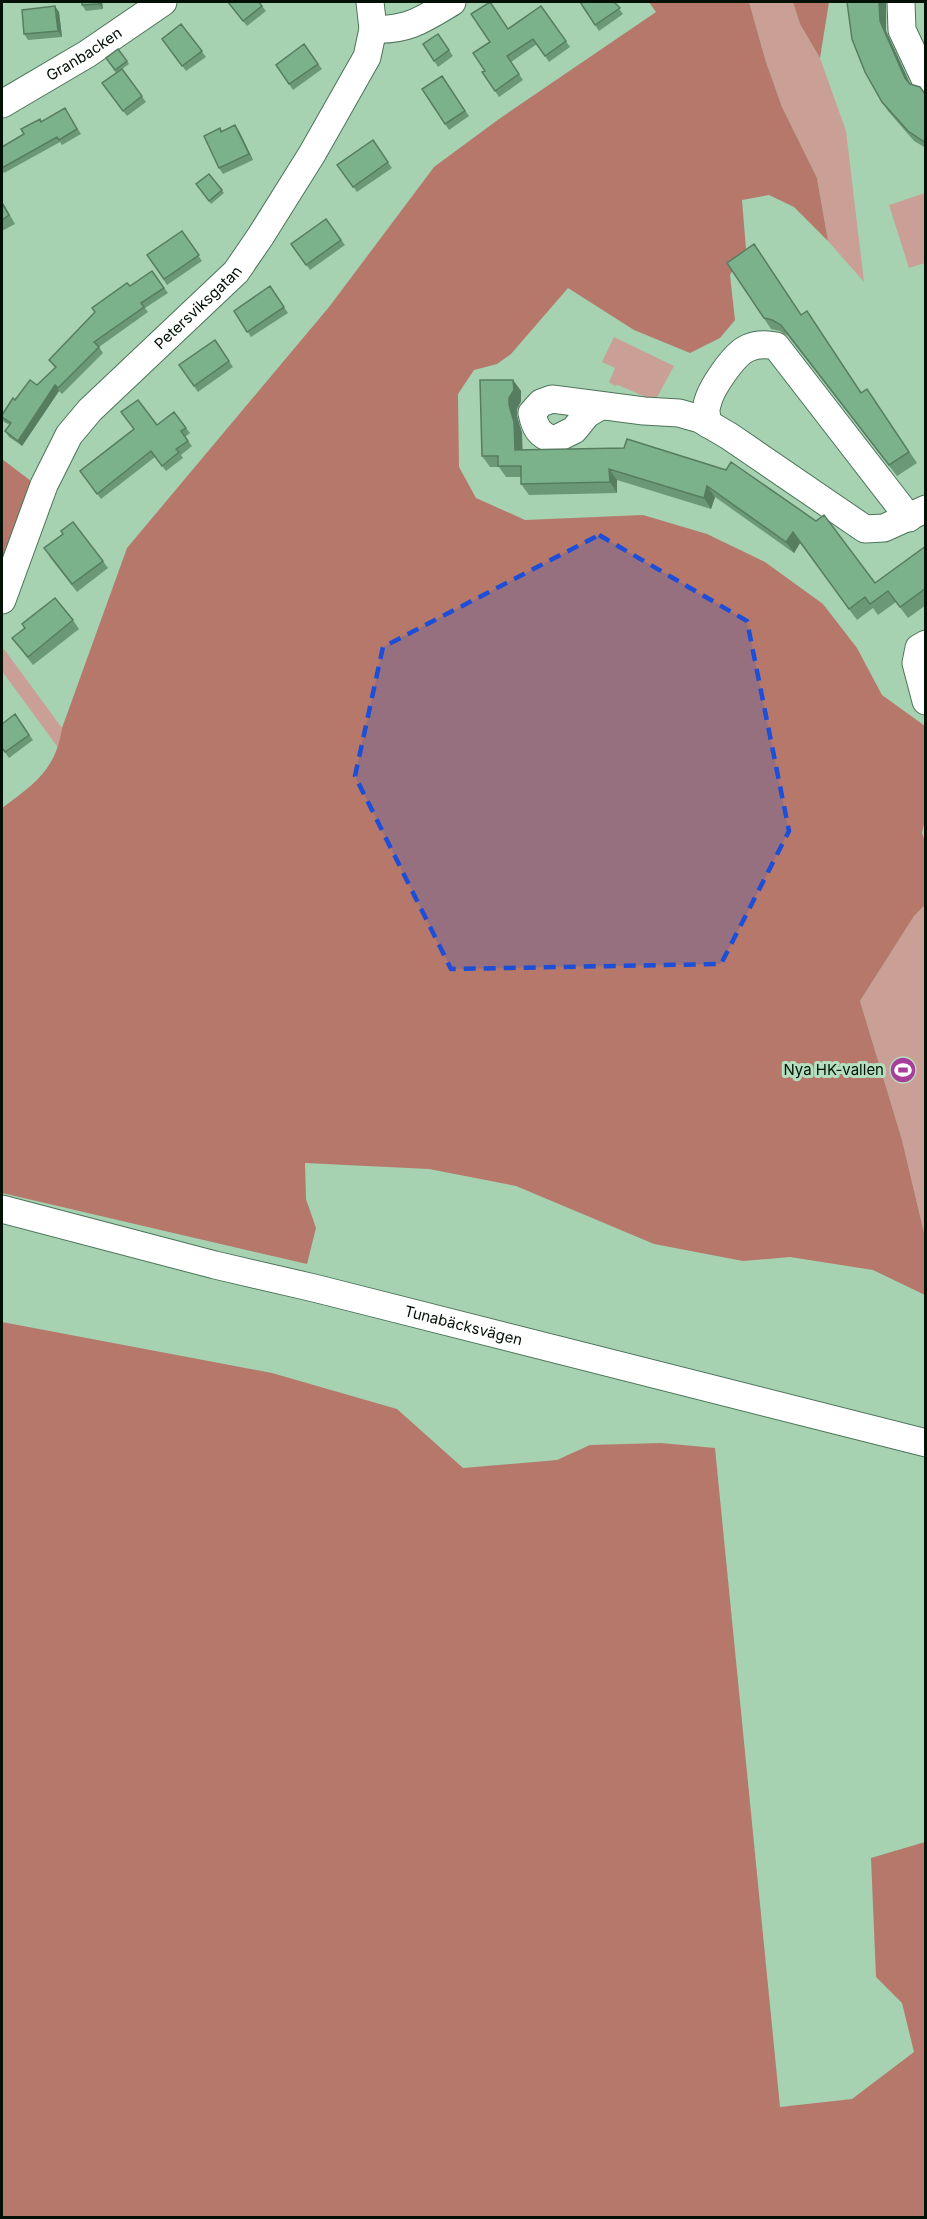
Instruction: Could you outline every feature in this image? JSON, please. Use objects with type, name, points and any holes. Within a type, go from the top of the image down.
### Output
[{"type":"street","name":"Granbacken","points":[[2,104],[87,54],[163,2]]},
{"type":"street","name":"Petersviksgatan","points":[[2,600],[44,485],[69,435],[98,402],[236,272],[260,237],[367,57],[373,29],[370,2]]},
{"type":"street","points":[[373,29],[392,30],[408,27],[452,2]]},
{"type":"street","points":[[901,2],[902,30],[926,81]]},
{"type":"street","points":[[601,406],[679,413],[708,424],[865,529],[884,528],[917,514],[776,346],[765,344],[747,348],[731,363],[706,405],[708,424]]},
{"type":"street","points":[[922,646],[916,663],[926,701]]},
{"type":"street","name":"Tunabäcksvägen","points":[[2,1209],[215,1265],[926,1443]]},
{"type":"highlighted area","points":[[599,535],[747,621],[789,831],[721,964],[451,969],[355,776],[383,647]]},
{"type":"shaded area","points":[[649,2],[749,2],[782,107],[817,178],[828,241],[794,207],[769,195],[742,200],[746,249],[730,275],[735,320],[720,338],[690,353],[634,330],[568,288],[511,354],[497,364],[474,370],[458,394],[459,467],[476,498],[525,520],[643,515],[707,534],[765,562],[823,604],[857,648],[882,695],[925,726],[926,815],[922,833],[926,844],[925,905],[914,916],[860,1001],[902,1140],[925,1237],[925,1295],[873,1270],[790,1257],[743,1261],[654,1244],[516,1186],[429,1169],[305,1163],[306,1199],[316,1228],[307,1264],[2,1193],[2,808],[42,775],[55,755],[62,728],[127,548],[329,307],[434,167],[499,119],[656,12]]},
{"type":"shaded area","points":[[749,2],[793,2],[800,24],[820,58],[846,131],[864,282],[828,241],[817,178],[782,107]]},
{"type":"shaded area","points":[[793,2],[829,2],[820,58],[800,24]]},
{"type":"shaded area","points":[[925,193],[925,263],[909,268],[889,205]]},
{"type":"shaded area","points":[[614,337],[674,366],[655,401],[609,382],[615,368],[602,362]]},
{"type":"shaded area","points":[[2,459],[31,481],[3,560],[2,560]]},
{"type":"shaded area","points":[[4,649],[62,728],[59,749],[2,671]]},
{"type":"shaded area","name":"Nya HK-vallen","points":[[925,905],[925,1237],[902,1140],[860,1001],[914,916]]},
{"type":"shaded area","points":[[2,1322],[272,1373],[397,1409],[463,1468],[557,1460],[590,1445],[661,1443],[715,1448],[780,2107],[852,2099],[914,2052],[902,2003],[876,1977],[871,1858],[925,1842],[925,2217],[2,2217]]},
{"type":"building","points":[[82,2],[98,2],[99,4],[82,5]]},
{"type":"building","points":[[228,2],[259,2],[262,6],[243,21]]},
{"type":"building","points":[[490,2],[508,29],[541,6],[566,41],[545,56],[533,39],[507,56],[519,74],[495,91],[473,53],[490,42],[471,14]]},
{"type":"building","points":[[580,2],[614,2],[620,8],[595,25]]},
{"type":"building","points":[[847,2],[879,2],[880,21],[905,78],[910,84],[920,87],[926,95],[926,143],[908,131],[882,102],[865,72],[852,39]]},
{"type":"building","points":[[55,6],[58,31],[24,34],[22,10]]},
{"type":"building","points":[[181,24],[202,51],[182,66],[162,39]]},
{"type":"building","points":[[438,34],[449,50],[434,61],[423,44]]},
{"type":"building","points":[[304,44],[318,64],[289,84],[276,65]]},
{"type":"building","points":[[118,49],[127,61],[115,70],[106,58]]},
{"type":"building","points":[[122,69],[142,96],[123,111],[102,83]]},
{"type":"building","points":[[442,76],[465,111],[445,124],[422,89]]},
{"type":"building","points":[[65,108],[77,129],[59,140],[57,137],[2,168],[2,147],[24,134],[21,129],[40,119],[41,122]]},
{"type":"building","points":[[235,125],[249,154],[219,168],[204,136],[220,128],[221,132]]},
{"type":"building","points":[[373,140],[388,162],[353,187],[337,165]]},
{"type":"building","points":[[209,174],[222,190],[209,201],[196,184]]},
{"type":"building","points":[[2,203],[9,215],[2,220]]},
{"type":"building","points":[[326,219],[341,240],[306,265],[291,244]]},
{"type":"building","points":[[182,231],[199,255],[164,279],[147,255]]},
{"type":"building","points":[[754,244],[801,315],[807,311],[861,393],[867,389],[909,452],[889,465],[781,325],[764,318],[727,263]]},
{"type":"building","points":[[152,271],[164,288],[141,303],[144,307],[94,342],[99,347],[58,388],[55,385],[18,441],[5,431],[11,423],[2,415],[13,398],[15,400],[30,380],[37,385],[56,367],[49,360],[95,312],[92,308],[127,283],[130,286]]},
{"type":"building","points":[[270,286],[284,307],[247,332],[234,311]]},
{"type":"building","points":[[215,340],[229,361],[194,386],[179,365]]},
{"type":"building","points":[[480,380],[513,380],[514,390],[509,398],[509,405],[514,422],[515,450],[624,448],[627,439],[726,470],[731,462],[816,521],[824,515],[875,583],[926,546],[926,588],[900,607],[888,591],[870,604],[865,597],[849,609],[793,532],[786,542],[707,486],[704,498],[609,469],[610,482],[521,484],[521,466],[498,466],[498,456],[482,456]]},
{"type":"building","points":[[138,400],[157,425],[174,412],[186,428],[181,431],[188,441],[176,449],[179,452],[162,466],[151,451],[97,494],[80,471],[134,429],[121,412]]},
{"type":"building","points":[[73,522],[103,561],[72,584],[44,548],[63,534],[61,531]]},
{"type":"building","points":[[55,598],[73,620],[28,657],[12,638],[25,628],[22,624]]},
{"type":"building","points":[[15,714],[29,735],[5,752],[2,748],[2,724]]},
{"type":"place","name":"Nya HK-vallen","points":[[903,1070]]}]
